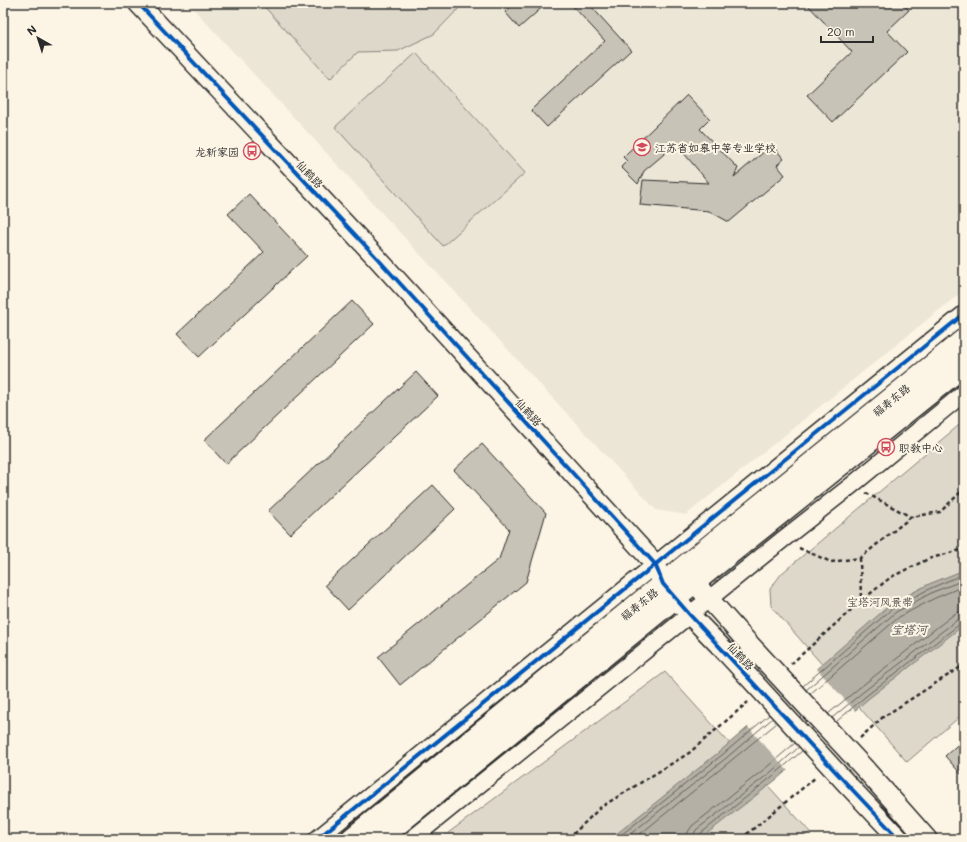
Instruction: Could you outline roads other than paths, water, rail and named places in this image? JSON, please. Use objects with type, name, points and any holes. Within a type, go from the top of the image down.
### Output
[{"type":"main road","name":"福寿东路","points":[[379,839],[964,340]]},
{"type":"main road","name":"福寿东路","points":[[688,575],[964,364]]},
{"type":"main road","name":"福寿东路","points":[[352,839],[669,591]]},
{"type":"street","name":"仙鹤路","points":[[138,3],[376,257],[655,564],[669,591],[690,615],[724,650],[846,784],[899,839]]},
{"type":"street","points":[[317,839],[964,314]]},
{"type":"street","points":[[412,839],[964,393]]},
{"type":"street","points":[[655,564],[688,575]]},
{"type":"street","name":"仙鹤路","points":[[688,575],[927,839]]},
{"type":"water","name":"宝塔河","points":[[964,570],[964,625],[868,699],[777,779],[700,839],[610,839],[719,752],[891,604],[929,584]]},
{"type":"place","name":"江苏省如皋中等专业学校","points":[[642,147]]},
{"type":"place","name":"龙新家园","points":[[252,151]]},
{"type":"place","name":"职教中心","points":[[886,447]]},
{"type":"park label","name":"宝塔河风景带","points":[[880,601]]}]
